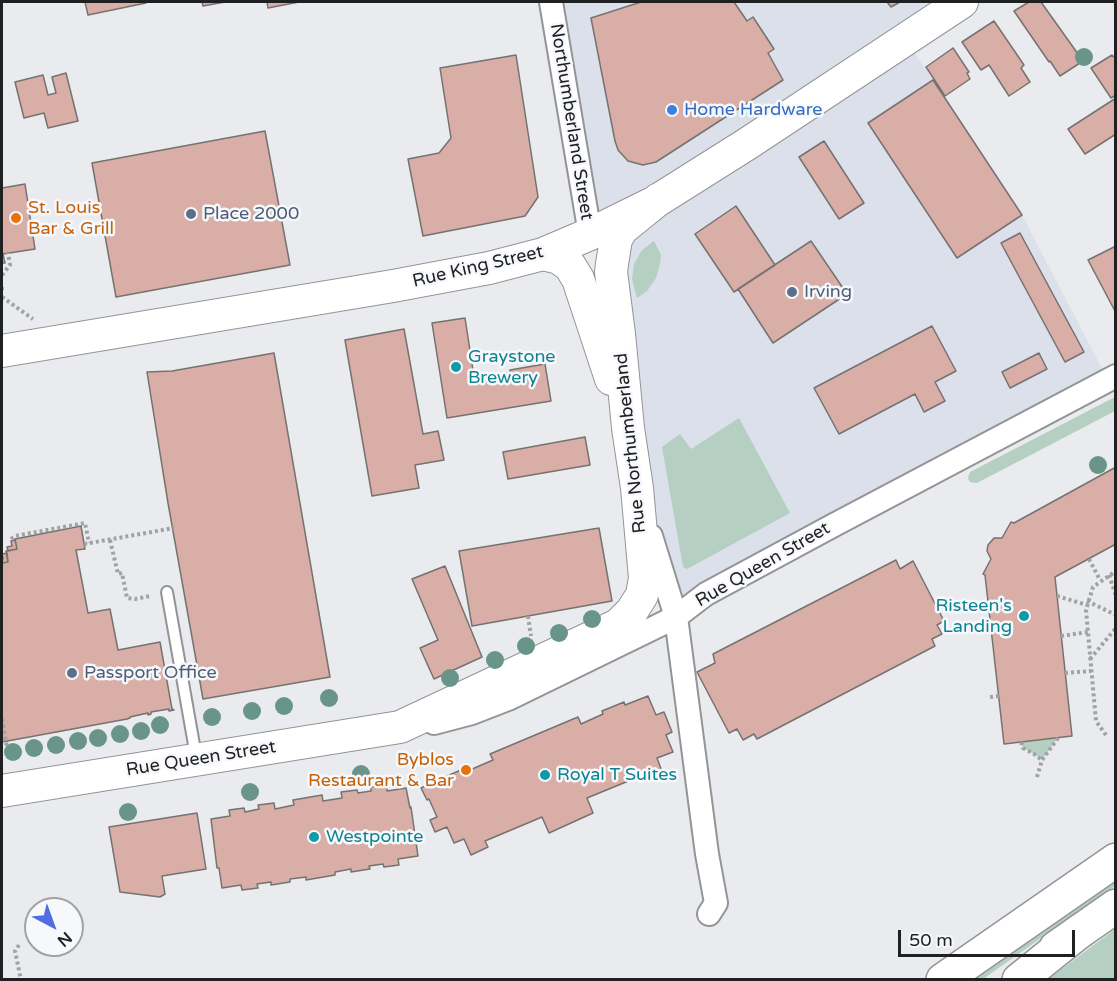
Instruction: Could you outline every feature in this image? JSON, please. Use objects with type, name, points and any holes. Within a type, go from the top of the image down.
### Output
[{"type":"main road","name":"Rue King Street","points":[[2,351],[393,286],[489,268],[543,254],[590,234],[659,199],[747,144],[962,2]]},
{"type":"main road","points":[[611,272],[616,239],[622,230],[659,199]]},
{"type":"main road","name":"Northumberland Street","points":[[590,234],[611,272]]},
{"type":"main road","points":[[543,254],[559,258],[570,266],[578,279],[628,428]]},
{"type":"main road","name":"Rue Northumberland","points":[[611,272],[637,488],[645,578],[642,595],[632,611]]},
{"type":"main road","name":"Rue Queen Street","points":[[2,791],[400,727],[618,625],[632,611]]},
{"type":"main road","points":[[943,980],[1116,860]]},
{"type":"main road","points":[[1010,980],[1116,906]]},
{"type":"main road","points":[[1019,980],[1080,931]]},
{"type":"street","name":"Northumberland Street","points":[[551,2],[590,234]]},
{"type":"street","name":"Rue Queen Street","points":[[400,727],[430,724],[472,713],[508,699],[676,617],[706,594],[1116,376]]},
{"type":"street","points":[[637,488],[676,617],[716,903],[709,914]]},
{"type":"lane","points":[[168,592],[197,759]]},
{"type":"path","points":[[2,275],[10,265],[8,254]]},
{"type":"path","points":[[2,297],[35,321]]},
{"type":"path","points":[[11,539],[15,536],[85,523],[86,544],[174,528]]},
{"type":"path","points":[[110,540],[118,574],[122,573],[127,598],[135,599],[168,592]]},
{"type":"path","points":[[1089,559],[1100,580]]},
{"type":"path","points":[[1106,735],[1096,721],[1087,603],[1093,587],[1116,571]]},
{"type":"path","points":[[1109,576],[1116,596]]},
{"type":"path","points":[[1057,596],[1087,603],[1116,615]]},
{"type":"path","points":[[528,616],[532,643]]},
{"type":"path","points":[[1090,659],[1116,628]]},
{"type":"path","points":[[1061,636],[1088,632]]},
{"type":"path","points":[[1065,674],[1091,670]]},
{"type":"path","points":[[990,697],[999,696]]},
{"type":"path","points":[[2,719],[9,759]]},
{"type":"path","points":[[5,740],[9,734]]},
{"type":"path","points":[[1037,777],[1042,760],[1058,738]]},
{"type":"path","points":[[1021,742],[1023,748],[1042,760]]},
{"type":"path","points":[[19,945],[15,951],[21,980]]},
{"type":"shaded area","points":[[551,2],[962,2],[906,40],[1022,215],[1108,380],[676,617],[637,488],[611,272],[590,234]]},
{"type":"green space","points":[[654,241],[661,255],[656,278],[647,291],[637,298],[632,279],[634,264],[642,250]]},
{"type":"green space","points":[[1115,397],[1115,411],[977,483],[970,482],[968,478],[970,472]]},
{"type":"green space","points":[[739,418],[790,513],[687,569],[683,567],[662,447],[680,434],[691,449]]},
{"type":"green space","points":[[1058,738],[1042,760],[1023,748],[1021,742]]},
{"type":"green space","points":[[1115,878],[1115,886],[983,979],[971,980]]},
{"type":"green space","points":[[1115,929],[1115,979],[1048,979],[1067,965]]},
{"type":"building","points":[[85,2],[145,2],[146,3],[88,15]]},
{"type":"building","points":[[202,2],[225,2],[203,6]]},
{"type":"building","points":[[267,2],[299,2],[268,8]]},
{"type":"building","name":"Home Hardware","points":[[641,2],[734,2],[747,21],[753,17],[774,49],[768,53],[783,80],[656,162],[643,165],[628,161],[618,150],[591,18]]},
{"type":"building","points":[[887,2],[900,2],[891,7]]},
{"type":"building","points":[[1029,2],[1041,2],[1083,61],[1060,76],[1014,11]]},
{"type":"building","points":[[994,21],[1024,65],[1021,68],[1030,82],[1009,96],[989,65],[981,70],[962,42]]},
{"type":"building","points":[[953,48],[969,72],[967,73],[970,79],[945,96],[926,67]]},
{"type":"building","points":[[516,55],[538,197],[525,216],[423,236],[408,159],[439,153],[451,138],[440,68]]},
{"type":"building","points":[[1112,55],[1116,59],[1116,95],[1111,98],[1091,68]]},
{"type":"building","points":[[66,73],[78,121],[48,128],[44,113],[24,118],[15,82],[43,75],[48,95],[56,93],[52,77]]},
{"type":"building","points":[[933,80],[1022,215],[957,258],[868,123]]},
{"type":"building","points":[[1116,98],[1116,134],[1085,154],[1068,129]]},
{"type":"building","name":"Place 2000","points":[[265,131],[290,265],[116,297],[92,163]]},
{"type":"building","points":[[824,141],[864,203],[839,219],[799,157]]},
{"type":"building","name":"St. Louis Bar & Grill","points":[[25,184],[35,249],[3,254],[5,263],[2,263],[2,188]]},
{"type":"building","points":[[736,206],[775,265],[734,292],[695,234]]},
{"type":"building","points":[[1020,233],[1084,352],[1065,362],[1001,243]]},
{"type":"building","name":"Irving","points":[[811,241],[847,294],[773,343],[738,289]]},
{"type":"building","points":[[1116,246],[1116,313],[1088,260]]},
{"type":"building","name":"Graystone Brewery","points":[[465,318],[475,383],[511,378],[510,370],[545,364],[551,401],[447,418],[432,323]]},
{"type":"building","points":[[932,326],[956,371],[935,382],[945,401],[924,412],[915,394],[839,434],[814,388]]},
{"type":"building","points":[[404,329],[423,434],[438,431],[444,460],[415,465],[419,488],[372,496],[345,340]]},
{"type":"building","points":[[274,353],[330,677],[203,699],[147,372],[172,371]]},
{"type":"building","points":[[1039,353],[1047,369],[1010,388],[1002,372]]},
{"type":"building","points":[[585,437],[590,465],[508,479],[503,452]]},
{"type":"building","name":"Risteen's Landing","points":[[1116,467],[1116,544],[1055,577],[1072,736],[1004,744],[985,575],[983,574],[991,559],[987,551],[988,545],[994,538],[1002,538],[1011,522],[1014,523]]},
{"type":"building","points":[[81,526],[85,549],[76,550],[88,613],[110,609],[118,650],[160,642],[174,710],[151,712],[148,715],[148,713],[2,742],[2,563],[8,562],[6,551],[17,549],[15,539]]},
{"type":"building","points":[[599,528],[612,601],[472,626],[459,551]]},
{"type":"building","points":[[15,540],[17,549],[8,551],[7,547],[12,546],[11,541]]},
{"type":"building","points":[[7,553],[8,562],[2,563],[2,554]]},
{"type":"building","points":[[896,560],[900,569],[913,561],[944,621],[937,625],[942,634],[932,639],[935,646],[757,739],[754,734],[743,740],[737,729],[729,733],[697,672],[715,663],[713,654]]},
{"type":"building","points":[[445,566],[482,657],[434,679],[420,648],[438,640],[412,579]]},
{"type":"building","name":"Royal T Suites","points":[[648,696],[656,715],[664,712],[672,732],[666,735],[673,752],[657,758],[663,774],[646,781],[643,775],[587,798],[593,813],[549,833],[542,817],[485,841],[488,847],[471,855],[464,839],[454,843],[447,827],[435,832],[430,820],[437,817],[421,788],[448,779],[447,776],[468,767],[470,770],[493,760],[490,754],[578,717],[581,724],[603,714],[602,711]]},
{"type":"building","name":"Westpointe","points":[[387,785],[387,791],[406,788],[418,856],[398,859],[399,865],[384,867],[383,864],[369,866],[370,869],[351,872],[351,869],[335,872],[335,875],[306,880],[306,877],[271,885],[271,882],[257,884],[258,888],[242,890],[241,885],[222,888],[211,819],[230,816],[229,810],[244,808],[245,812],[259,809],[258,805],[274,803],[275,809],[294,805],[293,800],[322,795],[323,801],[342,798],[341,792],[357,790],[358,793],[371,791],[371,787]]},
{"type":"building","points":[[197,813],[206,869],[162,876],[165,894],[160,897],[120,892],[109,827]]},
{"type":"place","name":"Home Hardware","points":[[672,110]]},
{"type":"place","name":"Place 2000","points":[[191,214]]},
{"type":"place","name":"St. Louis Bar & Grill","points":[[16,218]]},
{"type":"place","name":"Irving","points":[[792,292]]},
{"type":"place","name":"Graystone Brewery","points":[[456,367]]},
{"type":"place","name":"Risteen's Landing","points":[[1024,616]]},
{"type":"place","name":"Passport Office","points":[[72,673]]},
{"type":"place","name":"Byblos Restaurant & Bar","points":[[466,770]]},
{"type":"place","name":"Royal T Suites","points":[[545,775]]},
{"type":"place","name":"Westpointe","points":[[314,837]]}]
